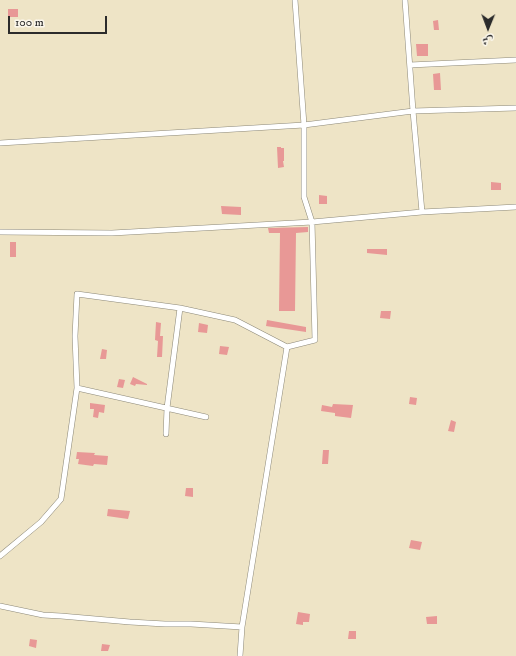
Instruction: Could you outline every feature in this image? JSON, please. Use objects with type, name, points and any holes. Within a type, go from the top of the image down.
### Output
[{"type":"street","points":[[0,556],[41,522],[60,499],[77,388],[75,336],[77,294],[180,308],[235,320],[287,347],[315,340],[312,222],[304,197],[304,125],[295,0]]},
{"type":"street","points":[[405,0],[422,212]]},
{"type":"street","points":[[410,65],[516,60]]},
{"type":"street","points":[[0,142],[304,125],[413,111],[516,108]]},
{"type":"street","points":[[0,232],[112,233],[312,222],[422,212],[516,207]]},
{"type":"street","points":[[166,434],[167,408],[180,308]]},
{"type":"street","points":[[240,656],[242,627],[287,347]]},
{"type":"street","points":[[77,388],[206,417]]},
{"type":"street","points":[[0,606],[43,615],[137,623],[242,627]]},
{"type":"building","points":[[8,9],[18,9],[18,17],[8,17]]},
{"type":"building","points":[[438,20],[439,30],[434,30],[433,21]]},
{"type":"building","points":[[416,44],[428,44],[428,56],[417,56]]},
{"type":"building","points":[[440,73],[441,90],[434,90],[433,74]]},
{"type":"building","points":[[277,147],[284,148],[284,167],[278,168]]},
{"type":"building","points":[[491,182],[501,183],[501,190],[491,190]]},
{"type":"building","points":[[319,195],[327,196],[327,204],[319,204]]},
{"type":"building","points":[[221,206],[241,207],[241,215],[222,214]]},
{"type":"building","points":[[308,227],[308,232],[296,233],[295,311],[279,311],[280,233],[269,233],[268,228]]},
{"type":"building","points":[[10,242],[16,242],[16,257],[10,257]]},
{"type":"building","points":[[367,249],[387,249],[387,255],[367,253]]},
{"type":"building","points":[[381,311],[391,311],[390,319],[380,318]]},
{"type":"building","points":[[267,320],[306,327],[306,332],[266,326]]},
{"type":"building","points":[[156,322],[161,323],[160,336],[163,336],[162,357],[157,357],[158,341],[155,340]]},
{"type":"building","points":[[199,323],[208,325],[207,333],[198,332]]},
{"type":"building","points":[[220,346],[229,347],[227,355],[219,354]]},
{"type":"building","points":[[102,349],[107,350],[106,359],[100,359]]},
{"type":"building","points":[[133,377],[147,385],[136,384],[135,386],[130,384]]},
{"type":"building","points":[[119,379],[125,380],[123,388],[117,387]]},
{"type":"building","points":[[410,397],[417,398],[416,405],[409,404]]},
{"type":"building","points":[[90,403],[105,405],[104,413],[99,412],[98,418],[93,417],[94,409],[90,409]]},
{"type":"building","points":[[333,404],[353,405],[351,418],[335,416],[335,413],[321,411],[322,405],[332,407]]},
{"type":"building","points":[[451,420],[456,422],[454,432],[448,431]]},
{"type":"building","points":[[323,450],[329,450],[328,464],[322,464]]},
{"type":"building","points":[[77,452],[95,453],[94,455],[108,456],[107,465],[94,464],[93,466],[78,464],[79,459],[76,459]]},
{"type":"building","points":[[186,488],[193,488],[193,497],[185,496]]},
{"type":"building","points":[[108,509],[130,511],[128,519],[107,516]]},
{"type":"building","points":[[411,540],[422,542],[420,550],[409,548]]},
{"type":"building","points":[[298,612],[310,614],[309,622],[303,622],[303,625],[296,624]]},
{"type":"building","points":[[437,616],[437,624],[427,624],[426,617]]},
{"type":"building","points":[[349,631],[356,631],[356,639],[348,639]]},
{"type":"building","points":[[30,639],[37,640],[36,648],[29,646]]},
{"type":"building","points":[[102,644],[110,645],[108,651],[101,651]]}]
